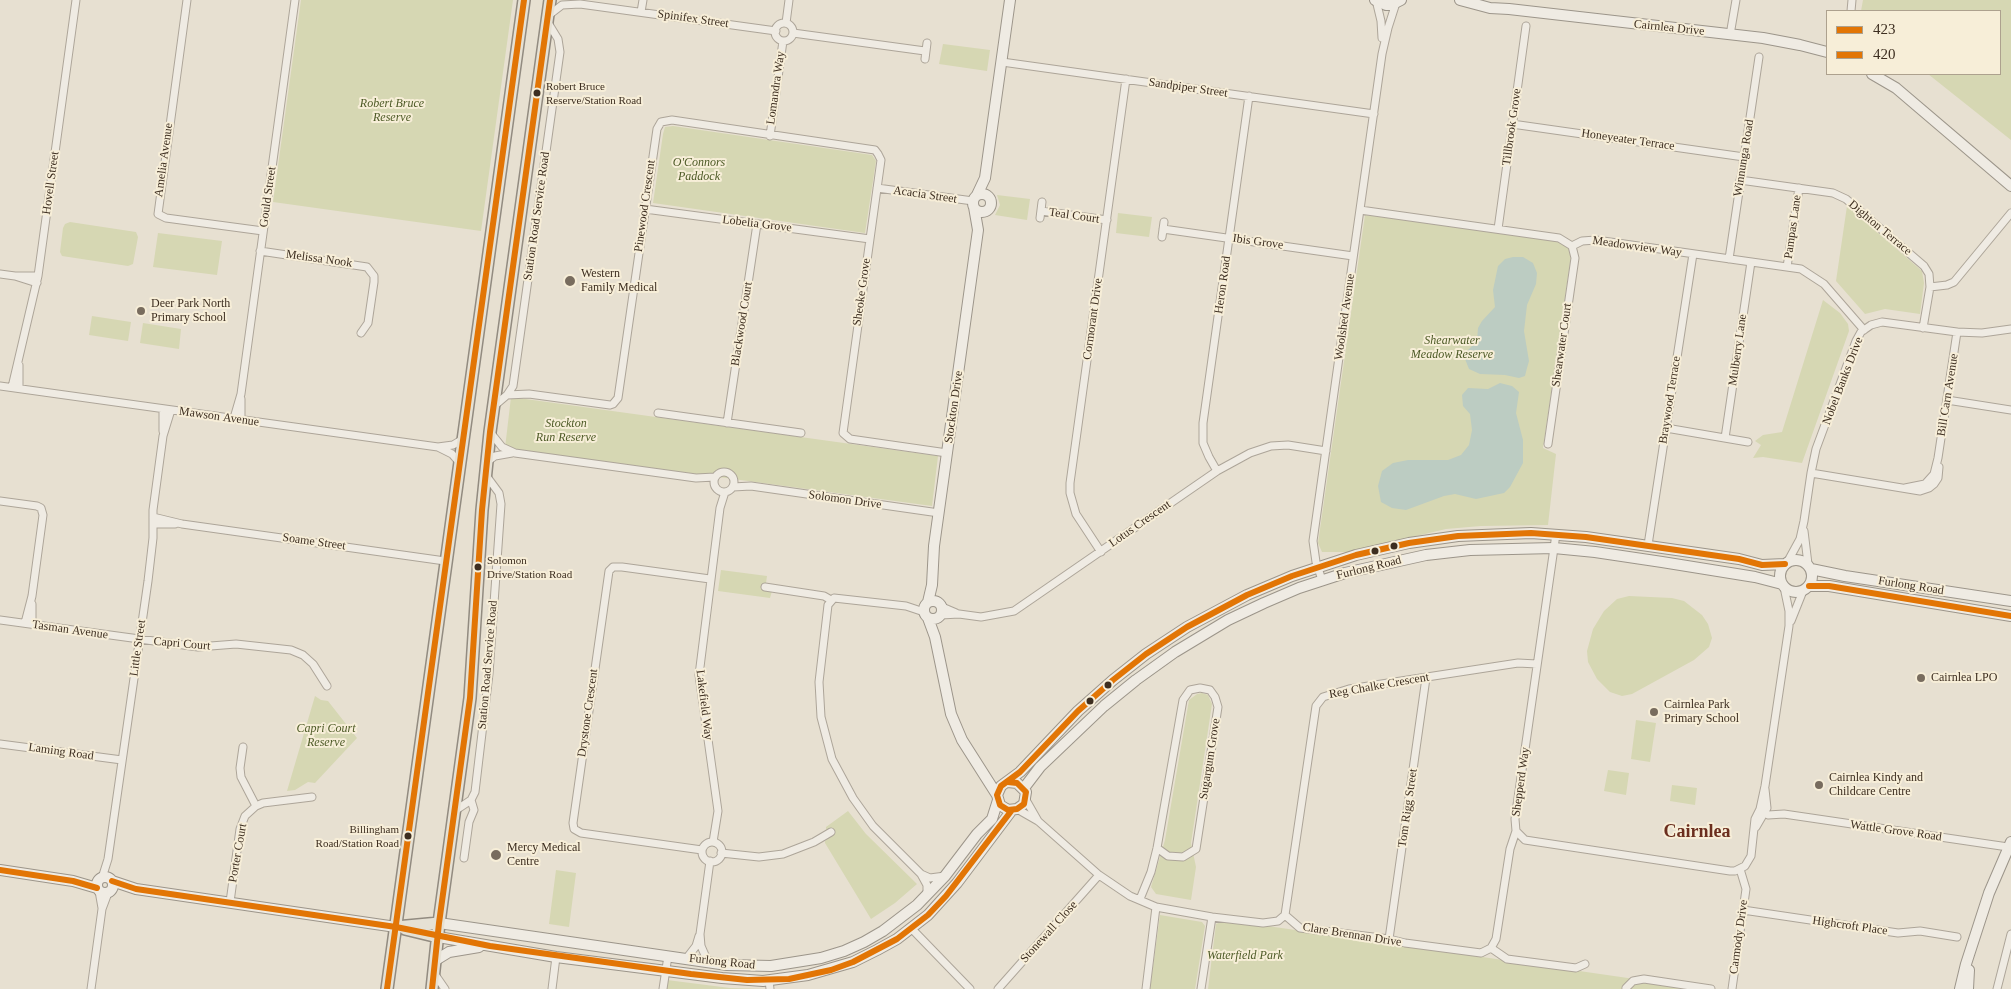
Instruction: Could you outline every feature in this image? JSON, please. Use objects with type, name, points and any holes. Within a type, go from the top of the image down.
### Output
[{"type":"main road","points":[[387,989],[524,0]]},
{"type":"main road","points":[[432,989],[439,923],[470,698],[486,468],[493,406],[550,0]]},
{"type":"main road","points":[[986,178],[975,201],[978,211],[988,210],[991,204],[986,178],[1010,0]]},
{"type":"main road","points":[[1376,0],[1386,5],[1399,2]]},
{"type":"main road","name":"Cairnlea Drive","points":[[1460,0],[1490,8],[1509,8],[1772,40],[1826,52]]},
{"type":"main road","name":"Cairnlea Drive","points":[[1484,0],[1509,8]]},
{"type":"main road","points":[[1874,75],[1896,88],[2011,186]]},
{"type":"main road","points":[[975,201],[983,194],[989,197]]},
{"type":"main road","name":"Stockton Drive","points":[[933,610],[932,585],[939,513],[978,230],[975,201]]},
{"type":"main road","name":"Stockton Drive","points":[[978,230],[988,210]]},
{"type":"main road","name":"Furlong Road","points":[[1007,783],[1078,711],[1146,654],[1188,627],[1247,595],[1318,566],[1356,555],[1409,543],[1458,536],[1556,534],[1648,545],[1739,559],[1762,565],[1787,562]]},
{"type":"main road","name":"Furlong Road","points":[[1024,788],[1040,766],[1104,706],[1168,656],[1228,620],[1299,588],[1322,580],[1426,555],[1470,550],[1554,548],[1595,552],[1755,577],[1783,586]]},
{"type":"main road","points":[[1799,559],[1810,566],[1813,578],[1806,589],[1793,592],[1783,586],[1780,573],[1787,562],[1799,559]]},
{"type":"main road","name":"Furlong Road","points":[[1810,566],[1845,576],[2011,601]]},
{"type":"main road","points":[[1895,584],[1905,591],[1906,600]]},
{"type":"main road","name":"Furlong Road","points":[[1806,589],[1829,586],[2011,616]]},
{"type":"main road","points":[[933,610],[935,637],[951,714],[962,740],[982,769],[1003,808],[1014,810],[1026,800],[1024,788],[1017,783],[1007,783],[982,769]]},
{"type":"main road","points":[[998,798],[998,790],[1007,783]]},
{"type":"main road","name":"Furlong Road","points":[[439,923],[750,967],[796,963],[821,958],[864,942],[902,918],[945,876],[966,846],[992,819],[998,798]]},
{"type":"main road","name":"Furlong Road","points":[[438,937],[556,956],[770,985],[853,962],[890,943],[911,928],[928,915],[946,896],[1014,810]]},
{"type":"main road","points":[[1960,989],[1971,947],[1989,893],[2010,844]]},
{"type":"main road","points":[[0,870],[396,926],[438,937]]},
{"type":"main road","points":[[902,918],[911,928]]},
{"type":"main road","points":[[396,926],[439,923]]},
{"type":"main road","points":[[436,960],[450,952],[490,946]]},
{"type":"main road","points":[[1968,989],[1971,947]]},
{"type":"street","name":"Hovell Street","points":[[16,388],[22,336],[37,280],[76,0]]},
{"type":"street","name":"Amelia Avenue","points":[[186,0],[158,214],[166,218],[263,231]]},
{"type":"street","name":"Gould Street","points":[[238,419],[295,0]]},
{"type":"street","name":"Spinifex Street","points":[[571,0],[580,4]]},
{"type":"street","points":[[641,12],[643,0]]},
{"type":"street","points":[[786,24],[789,0]]},
{"type":"street","name":"Woolshed Avenue","points":[[1322,580],[1313,541],[1382,54],[1383,30],[1376,0]]},
{"type":"street","points":[[1730,35],[1736,0]]},
{"type":"street","name":"Woolshed Avenue","points":[[1382,54],[1388,28],[1399,2]]},
{"type":"street","name":"Spinifex Street","points":[[547,18],[562,5],[580,4],[776,31]]},
{"type":"street","name":"Station Road Service Road","points":[[507,396],[514,379],[560,52],[558,39],[547,18]]},
{"type":"street","points":[[786,24],[778,26],[776,36],[783,40],[788,39],[793,33]]},
{"type":"street","points":[[786,24],[790,26],[793,33]]},
{"type":"street","name":"Tillbrook Grove","points":[[1498,228],[1526,26]]},
{"type":"street","points":[[793,33],[925,55],[927,43]]},
{"type":"street","name":"Lomandra Way","points":[[770,136],[783,40]]},
{"type":"street","name":"Winnunga Road","points":[[1729,259],[1759,57]]},
{"type":"street","name":"Sandpiper Street","points":[[1002,62],[1374,114]]},
{"type":"street","name":"Cormorant Drive","points":[[1101,552],[1076,514],[1070,493],[1070,482],[1126,79]]},
{"type":"street","name":"Heron Road","points":[[1217,471],[1203,443],[1203,423],[1249,96]]},
{"type":"street","name":"Pinewood Crescent","points":[[507,396],[529,394],[610,405],[618,398],[656,129],[661,122],[672,120],[770,136]]},
{"type":"street","name":"Honeyeater Terrace","points":[[1512,124],[1744,156]]},
{"type":"street","name":"Sheoke Grove","points":[[770,136],[875,150],[881,160],[843,433],[850,439],[947,453]]},
{"type":"street","name":"Dighton Terrace","points":[[1740,180],[1833,193],[1846,199],[1924,266],[1929,274],[1930,287],[1924,328]]},
{"type":"street","name":"Acacia Street","points":[[877,188],[975,201]]},
{"type":"street","name":"Pampas Lane","points":[[1787,266],[1799,188]]},
{"type":"street","name":"Teal Court","points":[[1042,202],[1040,214],[1107,220]]},
{"type":"street","name":"Lobelia Grove","points":[[645,209],[870,239]]},
{"type":"street","points":[[1360,210],[1559,238],[1572,246]]},
{"type":"street","points":[[1930,287],[1947,285],[1954,282],[2011,213]]},
{"type":"street","name":"Blackwood Court","points":[[727,423],[757,224]]},
{"type":"street","name":"Ibis Grove","points":[[1162,237],[1163,225],[1230,238],[1353,256]]},
{"type":"street","name":"Meadowview Way","points":[[1572,246],[1582,241],[1596,240],[1801,269],[1824,284],[1864,330]]},
{"type":"street","name":"Shearwater Court","points":[[1548,444],[1575,258],[1572,246]]},
{"type":"street","name":"Melissa Nook","points":[[260,252],[367,267],[374,276],[374,282],[368,323],[361,333]]},
{"type":"street","name":"Braywood Terrace","points":[[1648,545],[1693,254]]},
{"type":"street","name":"Mulberry Lane","points":[[1725,438],[1751,262]]},
{"type":"street","points":[[0,274],[37,280]]},
{"type":"street","name":"Nobel Banks Drive","points":[[1787,562],[1800,539],[1816,449],[1856,341],[1864,330],[1882,322],[1957,332],[1982,333],[2011,329]]},
{"type":"street","name":"Bill Carn Avenue","points":[[1811,473],[1905,488],[1925,484],[1930,480],[1938,458],[1957,332]]},
{"type":"street","points":[[514,379],[516,386],[529,394]]},
{"type":"street","name":"Mawson Avenue","points":[[0,386],[438,447],[452,445],[463,439]]},
{"type":"street","points":[[493,406],[507,396]]},
{"type":"street","points":[[1947,400],[2011,410]]},
{"type":"street","name":"Little Street","points":[[91,989],[153,538],[153,520],[163,436],[163,409]]},
{"type":"street","name":"Little Street","points":[[163,436],[171,410]]},
{"type":"street","points":[[658,413],[801,433]]},
{"type":"street","points":[[1666,428],[1748,442]]},
{"type":"street","points":[[490,432],[502,447],[514,453]]},
{"type":"street","name":"Lotus Crescent","points":[[933,610],[981,617],[1014,611],[1217,471],[1250,453],[1271,446],[1288,445],[1326,451]]},
{"type":"street","name":"Mawson Avenue","points":[[438,447],[450,453],[459,462]]},
{"type":"street","points":[[486,468],[495,456],[514,453],[715,480]]},
{"type":"street","name":"Station Road Service Road","points":[[464,858],[469,822],[474,810],[471,800],[477,785],[484,721],[501,504],[499,493],[486,468]]},
{"type":"street","points":[[726,472],[731,474],[733,483],[722,491],[715,480],[720,473],[726,472]]},
{"type":"street","name":"Solomon Drive","points":[[733,483],[939,513]]},
{"type":"street","name":"Lakefield Way","points":[[713,842],[718,811],[699,675],[722,491]]},
{"type":"street","points":[[0,501],[41,508]]},
{"type":"street","points":[[41,508],[49,503]]},
{"type":"street","points":[[29,624],[43,518],[41,508]]},
{"type":"street","name":"Soame Street","points":[[153,520],[445,561]]},
{"type":"street","name":"Nobel Banks Drive","points":[[1804,521],[1804,540],[1810,566]]},
{"type":"street","name":"Shepperd Way","points":[[1556,534],[1515,819],[1516,831],[1525,840],[1730,871],[1740,869]]},
{"type":"street","name":"Drystone Crescent","points":[[702,850],[581,833],[574,829],[573,823],[609,571],[614,567],[622,567],[710,580]]},
{"type":"street","points":[[1740,869],[1745,866],[1750,856],[1754,831],[1764,810],[1765,786],[1789,626],[1789,611],[1783,586]]},
{"type":"street","points":[[765,587],[824,596],[831,600]]},
{"type":"street","points":[[1789,626],[1806,589]]},
{"type":"street","points":[[927,895],[927,885],[921,874],[873,826],[853,798],[832,759],[821,717],[819,682],[827,612],[831,600],[838,597],[933,610]]},
{"type":"street","name":"Tasman Avenue","points":[[0,620],[139,640]]},
{"type":"street","name":"Capri Court","points":[[139,640],[198,647],[236,644],[291,650],[303,655],[314,664],[327,686]]},
{"type":"street","name":"Reg Chalke Crescent","points":[[1285,915],[1316,706],[1323,696],[1350,689],[1518,662],[1537,664]]},
{"type":"street","name":"Tom Rigg Street","points":[[1389,939],[1426,678]]},
{"type":"street","name":"Sugargum Grove","points":[[1140,899],[1151,872],[1157,848],[1183,700],[1190,690],[1200,688],[1210,690],[1215,697],[1218,707],[1196,849],[1183,857],[1168,856],[1157,848]]},
{"type":"street","name":"Laming Road","points":[[0,744],[122,760]]},
{"type":"street","points":[[243,747],[240,768],[241,777],[256,806],[263,803],[312,798]]},
{"type":"street","points":[[456,810],[471,800]]},
{"type":"street","points":[[1026,800],[1038,821]]},
{"type":"street","name":"Porter Court","points":[[230,902],[240,830],[246,816],[256,806]]},
{"type":"street","points":[[1014,810],[1038,821],[1098,875],[1130,896],[1156,907],[1212,917],[1270,923],[1278,921],[1285,915]]},
{"type":"street","name":"Wattle Grove Road","points":[[1764,810],[2010,844]]},
{"type":"street","points":[[1516,831],[1510,849],[1496,939],[1491,948],[1507,959],[1576,968],[1585,964]]},
{"type":"street","points":[[721,853],[759,857],[783,854],[814,842],[831,832]]},
{"type":"street","points":[[710,862],[704,857],[702,850],[705,845],[713,842],[718,844],[721,853]]},
{"type":"street","points":[[710,862],[716,860],[721,853]]},
{"type":"street","points":[[686,959],[696,946],[700,934],[710,862]]},
{"type":"street","name":"Carmody Drive","points":[[1732,989],[1746,889],[1740,869]]},
{"type":"street","points":[[921,874],[930,878],[945,876]]},
{"type":"street","name":"Stonewall Close","points":[[998,989],[1098,875]]},
{"type":"street","points":[[1146,989],[1156,907]]},
{"type":"street","name":"Highcroft Place","points":[[1743,910],[1898,934],[1920,931],[1957,937]]},
{"type":"street","name":"Clare Brennan Drive","points":[[1285,915],[1300,928],[1481,953],[1491,948]]},
{"type":"street","points":[[1201,989],[1212,917]]},
{"type":"street","points":[[911,928],[970,989]]},
{"type":"street","points":[[700,934],[701,946],[708,962]]},
{"type":"street","points":[[1997,989],[2011,934]]},
{"type":"street","points":[[552,989],[556,956]]},
{"type":"street","points":[[663,989],[668,956]]},
{"type":"street","points":[[2002,969],[2010,970]]},
{"type":"street","points":[[434,974],[445,989]]},
{"type":"street","points":[[1626,988],[1633,981],[1644,979],[1711,989]]},
{"type":"green space","name":"Robert Bruce Reserve","points":[[301,0],[513,0],[481,231],[273,202]]},
{"type":"green space","points":[[1863,0],[2011,0],[2011,140],[1929,75],[2001,75],[2001,10],[1861,10]]},
{"type":"green space","points":[[943,44],[990,50],[987,71],[939,64]]},
{"type":"green space","name":"O'Connors Paddock","points":[[673,126],[872,155],[876,161],[865,233],[653,203],[663,134],[665,127]]},
{"type":"green space","points":[[997,195],[1030,199],[1027,220],[995,215],[1000,205]]},
{"type":"green space","points":[[1847,206],[1922,271],[1924,283],[1920,314],[1885,309],[1865,314],[1836,281]]},
{"type":"green space","points":[[1118,213],[1152,217],[1149,237],[1116,233]]},
{"type":"green space","name":"Shearwater Meadow Reserve","points":[[1365,215],[1559,241],[1568,247],[1571,256],[1543,448],[1556,454],[1548,525],[1481,526],[1446,529],[1349,552],[1322,552],[1318,543]]},
{"type":"green space","points":[[70,222],[136,232],[138,237],[133,264],[128,266],[62,256],[60,252],[63,228],[65,224]]},
{"type":"green space","points":[[158,233],[222,241],[217,275],[153,267]]},
{"type":"green space","points":[[1823,300],[1840,313],[1848,324],[1849,331],[1802,463],[1763,457],[1753,458],[1761,445],[1755,441],[1763,435],[1782,432]]},
{"type":"green space","points":[[92,316],[131,322],[128,341],[89,335]]},
{"type":"green space","points":[[143,323],[181,329],[179,349],[140,343]]},
{"type":"green space","name":"Stockton Run Reserve","points":[[511,397],[938,456],[932,506],[505,448]]},
{"type":"green space","points":[[721,570],[767,576],[765,590],[772,591],[770,598],[718,591]]},
{"type":"green space","points":[[1629,596],[1672,598],[1684,601],[1702,615],[1708,624],[1712,638],[1709,647],[1694,660],[1632,694],[1622,696],[1610,692],[1597,679],[1588,662],[1587,651],[1593,629],[1604,611],[1617,599]]},
{"type":"green space","points":[[1202,693],[1208,695],[1212,704],[1191,843],[1196,867],[1191,900],[1156,894],[1151,887],[1165,840],[1189,700]]},
{"type":"green space","name":"Capri Court Reserve","points":[[315,696],[321,700],[328,701],[357,738],[315,783],[308,782],[295,790],[287,791]]},
{"type":"green space","points":[[1636,720],[1656,723],[1650,762],[1631,759]]},
{"type":"green space","points":[[1608,770],[1629,773],[1626,795],[1604,791]]},
{"type":"green space","points":[[1672,785],[1697,788],[1695,805],[1670,801]]},
{"type":"green space","points":[[848,811],[866,834],[917,884],[895,903],[871,919],[825,843],[834,834],[831,829],[826,832],[826,827]]},
{"type":"green space","points":[[556,870],[576,873],[569,927],[549,924]]},
{"type":"green space","points":[[1160,915],[1202,922],[1205,926],[1195,989],[1150,989]]},
{"type":"green space","name":"Waterfield Park","points":[[1226,920],[1704,989],[1208,989],[1216,924]]},
{"type":"green space","points":[[667,980],[730,988],[769,989],[666,989]]},
{"type":"shaded area","points":[[1523,257],[1533,263],[1537,273],[1536,284],[1527,305],[1524,331],[1529,361],[1525,376],[1519,378],[1505,375],[1480,374],[1469,369],[1465,359],[1467,351],[1477,341],[1478,328],[1482,321],[1495,307],[1493,290],[1498,266],[1505,259]]},
{"type":"shaded area","points":[[1500,383],[1512,386],[1519,392],[1516,413],[1523,440],[1523,463],[1510,487],[1504,493],[1476,499],[1455,494],[1444,496],[1406,510],[1392,508],[1381,502],[1378,486],[1382,471],[1393,463],[1408,460],[1448,460],[1461,455],[1469,445],[1472,430],[1470,414],[1463,406],[1462,395],[1468,388],[1488,389]]},
{"type":"transit line","name":"420","points":[[387,989],[524,0]]},
{"type":"transit line","name":"420","points":[[432,989],[439,923],[470,698],[482,510],[490,432],[550,0]]},
{"type":"transit line","name":"423","points":[[1008,782],[1017,783],[1026,792],[1024,804],[1017,809],[1008,810],[1000,805],[997,795],[1001,786],[1020,772],[1078,711],[1113,680],[1146,654],[1187,627],[1247,595],[1292,576],[1356,555],[1409,543],[1458,536],[1531,533],[1586,537],[1739,559],[1762,565],[1785,564]]},
{"type":"transit line","name":"423","points":[[1809,586],[1829,586],[2011,616]]},
{"type":"transit line","name":"423","points":[[112,881],[136,889],[396,927],[490,946],[691,974],[747,980],[789,979],[831,970],[853,962],[897,939],[928,915],[946,896],[1012,810]]},
{"type":"transit line","name":"423","points":[[0,870],[73,881],[97,888]]},
{"type":"place","name":"Robert Bruce Reserve/Station Road","points":[[537,93]]},
{"type":"place","name":"Western Family Medical","points":[[570,281]]},
{"type":"place","name":"Deer Park North Primary School","points":[[141,311]]},
{"type":"place","name":"Solomon Drive/Station Road","points":[[478,567]]},
{"type":"place","name":"Cairnlea LPO","points":[[1921,678]]},
{"type":"place","name":"Cairnlea Park Primary School","points":[[1654,712]]},
{"type":"place","name":"Cairnlea Kindy and Childcare Centre","points":[[1819,785]]},
{"type":"place","name":"Billingham Road/Station Road","points":[[408,836]]},
{"type":"place","name":"Mercy Medical Centre","points":[[496,855]]},
{"type":"district","name":"Cairnlea","points":[[1697,832]]}]
